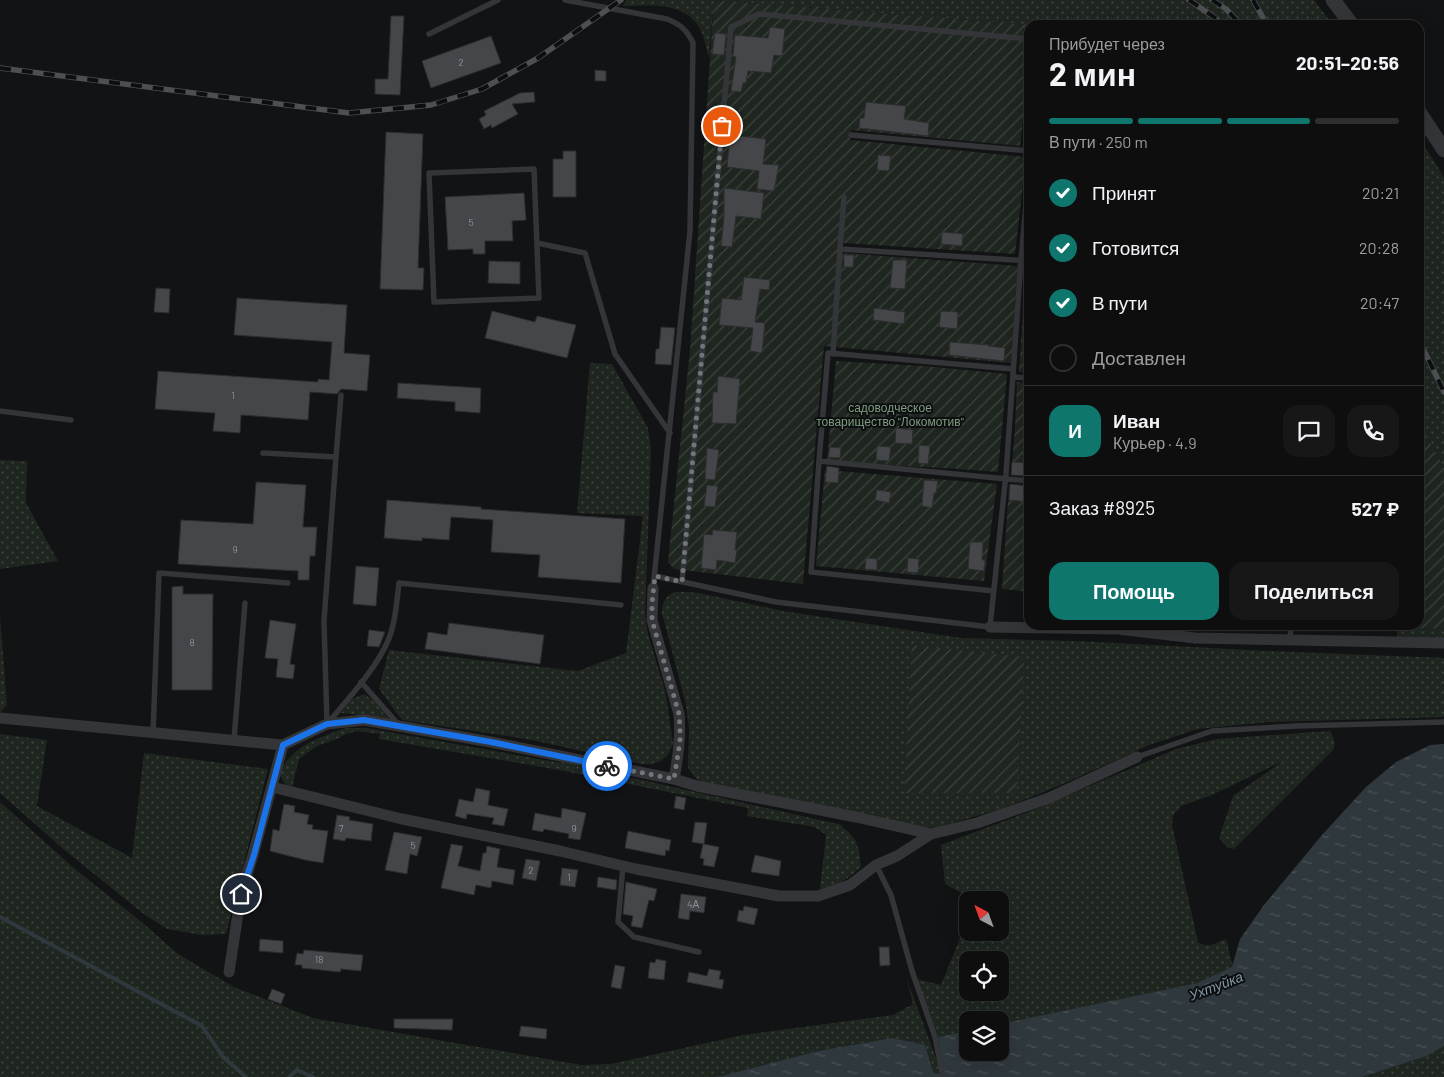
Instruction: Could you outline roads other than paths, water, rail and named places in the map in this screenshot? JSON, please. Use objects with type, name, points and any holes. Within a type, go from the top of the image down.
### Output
[{"type":"street","points":[[1333,0],[1348,20]]},
{"type":"street","points":[[1424,120],[1444,150]]},
{"type":"street","points":[[654,582],[652,620],[679,714],[680,741],[674,779]]},
{"type":"street","points":[[990,627],[1024,628]]},
{"type":"street","points":[[1127,630],[1195,638],[1444,643]]},
{"type":"street","points":[[0,718],[283,745],[327,724],[364,720],[491,742],[931,834]]},
{"type":"street","points":[[229,972],[241,894],[283,745]]},
{"type":"street","points":[[272,787],[402,819],[551,849],[623,866],[780,896],[818,896],[850,885],[876,864],[897,856],[931,834],[977,823],[1049,798],[1137,757]]},
{"type":"lane","points":[[429,34],[498,0]]},
{"type":"lane","points":[[564,0],[667,18],[684,28],[693,43],[690,231],[654,582],[682,582],[776,602],[990,627],[1006,479],[1024,227]]},
{"type":"lane","points":[[682,582],[731,27],[759,14],[1024,39]]},
{"type":"lane","points":[[851,135],[1024,151]]},
{"type":"lane","points":[[534,169],[537,243],[539,298],[434,302],[429,173],[534,169]]},
{"type":"lane","points":[[833,354],[844,197]]},
{"type":"lane","points":[[537,243],[585,253],[615,354],[670,433]]},
{"type":"lane","points":[[840,249],[1024,260]]},
{"type":"lane","points":[[994,591],[811,572],[828,353],[1013,370]]},
{"type":"lane","points":[[1013,377],[1024,378]]},
{"type":"lane","points":[[327,724],[324,621],[341,395]]},
{"type":"lane","points":[[0,411],[71,420]]},
{"type":"lane","points":[[263,453],[336,456]]},
{"type":"lane","points":[[819,461],[1024,481]]},
{"type":"lane","points":[[153,734],[159,573],[288,583]]},
{"type":"lane","points":[[327,724],[385,649],[392,630],[399,584],[621,605]]},
{"type":"lane","points":[[234,740],[244,603]]},
{"type":"lane","points":[[1290,639],[1291,630]]},
{"type":"lane","points":[[361,682],[400,726]]},
{"type":"lane","points":[[1137,757],[1212,731],[1296,726],[1444,722]]},
{"type":"lane","points":[[876,864],[891,894],[912,971],[935,1037],[943,1077]]},
{"type":"lane","points":[[623,866],[618,922],[634,938],[699,952]]},
{"type":"water","name":"Ухтуйка","points":[[1444,744],[1444,1046],[1427,1056],[1362,1077],[945,1077],[938,1037],[959,1033],[959,1061],[1009,1061],[1009,1022],[1197,983],[1232,967],[1240,939],[1264,905],[1322,835],[1366,787],[1396,762],[1430,745]]},
{"type":"water","points":[[892,1038],[925,1045],[933,1073],[942,1074],[942,1077],[708,1077],[722,1076],[818,1051]]},
{"type":"waterway","points":[[0,917],[202,1026],[223,1057],[246,1077]]},
{"type":"waterway","points":[[289,1077],[297,1070],[313,1077]]},
{"type":"railway","points":[[0,68],[349,113],[431,105],[482,89],[538,58],[621,0]]},
{"type":"railway","points":[[1189,0],[1217,20]]},
{"type":"railway","points":[[1212,0],[1226,9],[1236,20]]},
{"type":"railway","points":[[1253,0],[1264,20]]},
{"type":"railway","points":[[1424,350],[1444,392]]},
{"type":"park label","name":"садоводческое товарищество \"Локомотив\"","points":[[890,415]]}]
